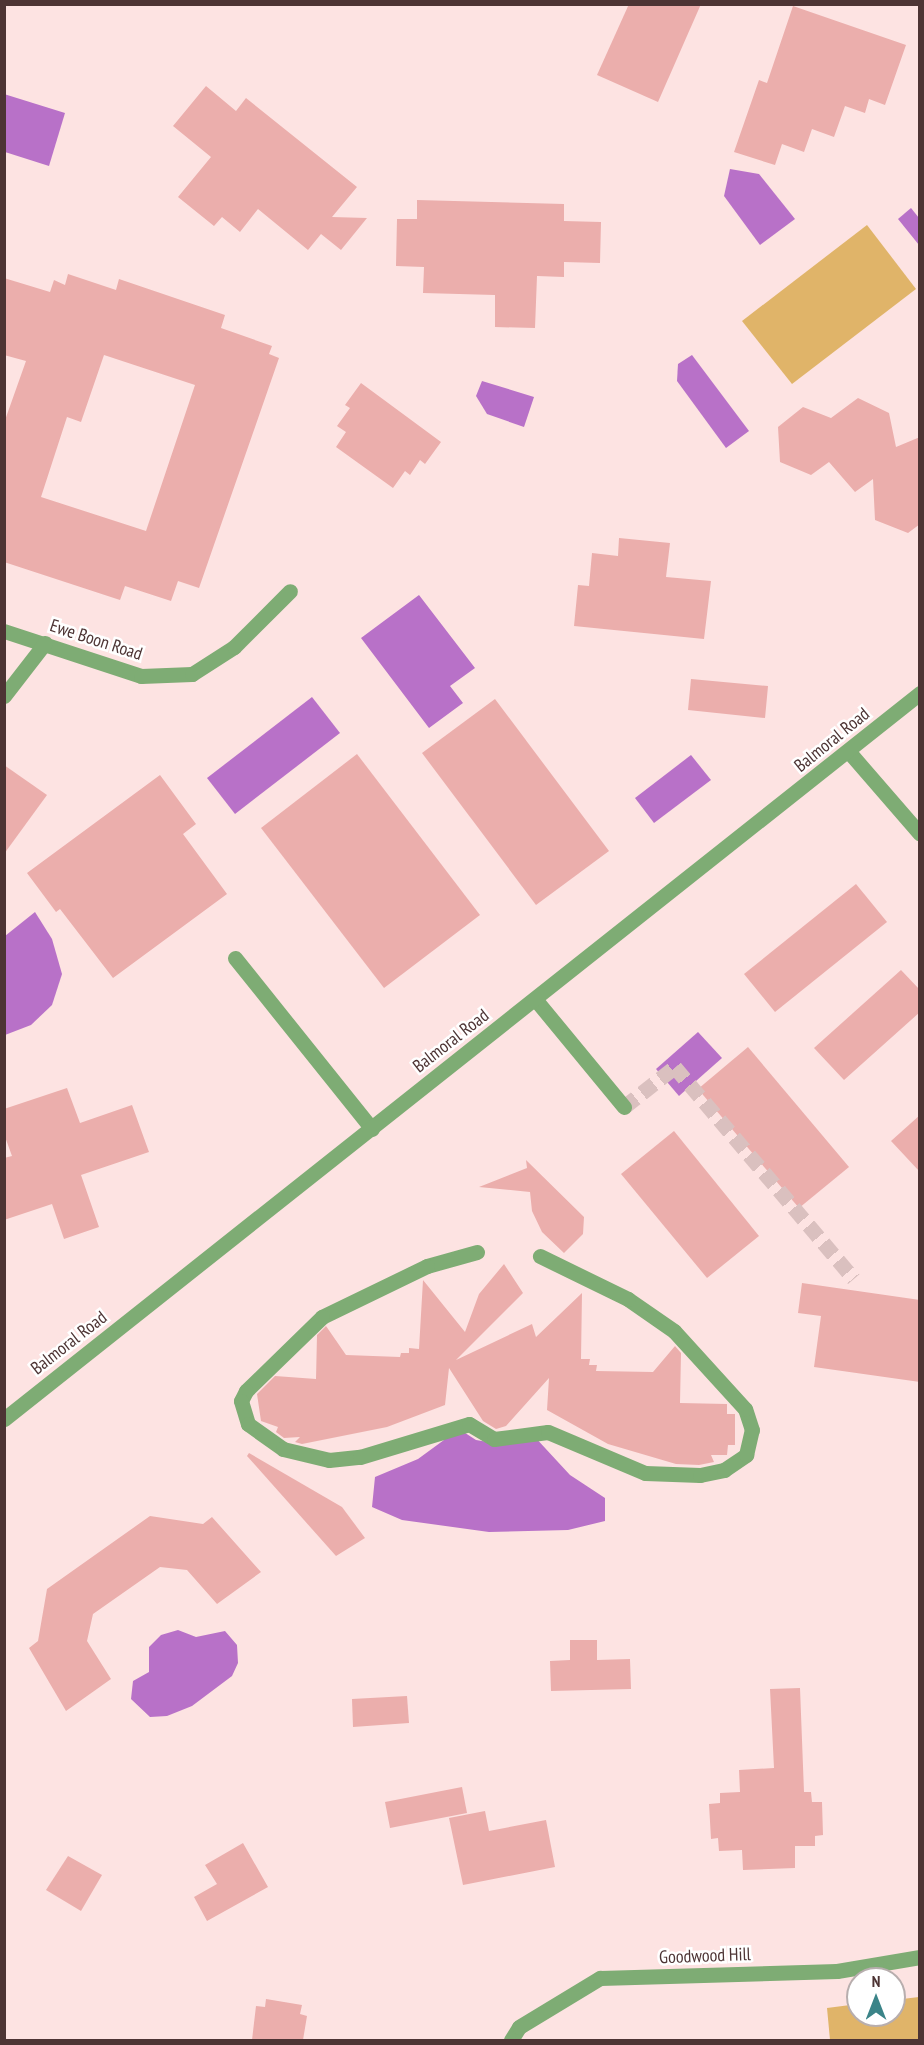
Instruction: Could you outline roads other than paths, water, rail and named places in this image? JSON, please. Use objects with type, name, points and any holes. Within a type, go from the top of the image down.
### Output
[{"type":"street","name":"Ewe Boon Road","points":[[4,631],[141,676],[192,674],[234,647],[290,591]]},
{"type":"street","points":[[4,696],[45,643]]},
{"type":"street","name":"Balmoral Road","points":[[4,1419],[849,752],[920,693]]},
{"type":"street","points":[[849,752],[920,834]]},
{"type":"street","points":[[235,958],[372,1129]]},
{"type":"street","points":[[535,999],[624,1107]]},
{"type":"street","points":[[477,1251],[427,1266],[322,1317],[246,1391],[241,1401],[248,1424],[283,1449],[329,1460],[360,1457],[469,1424],[494,1439],[548,1432],[645,1473],[700,1475],[724,1470],[746,1455],[752,1430],[745,1408],[674,1331],[628,1299],[540,1256]]},
{"type":"street","name":"Goodwood Hill","points":[[511,2040],[519,2027],[600,1978],[837,1971],[920,1957]]},
{"type":"tunnel","points":[[624,1107],[675,1067],[854,1279]]}]
